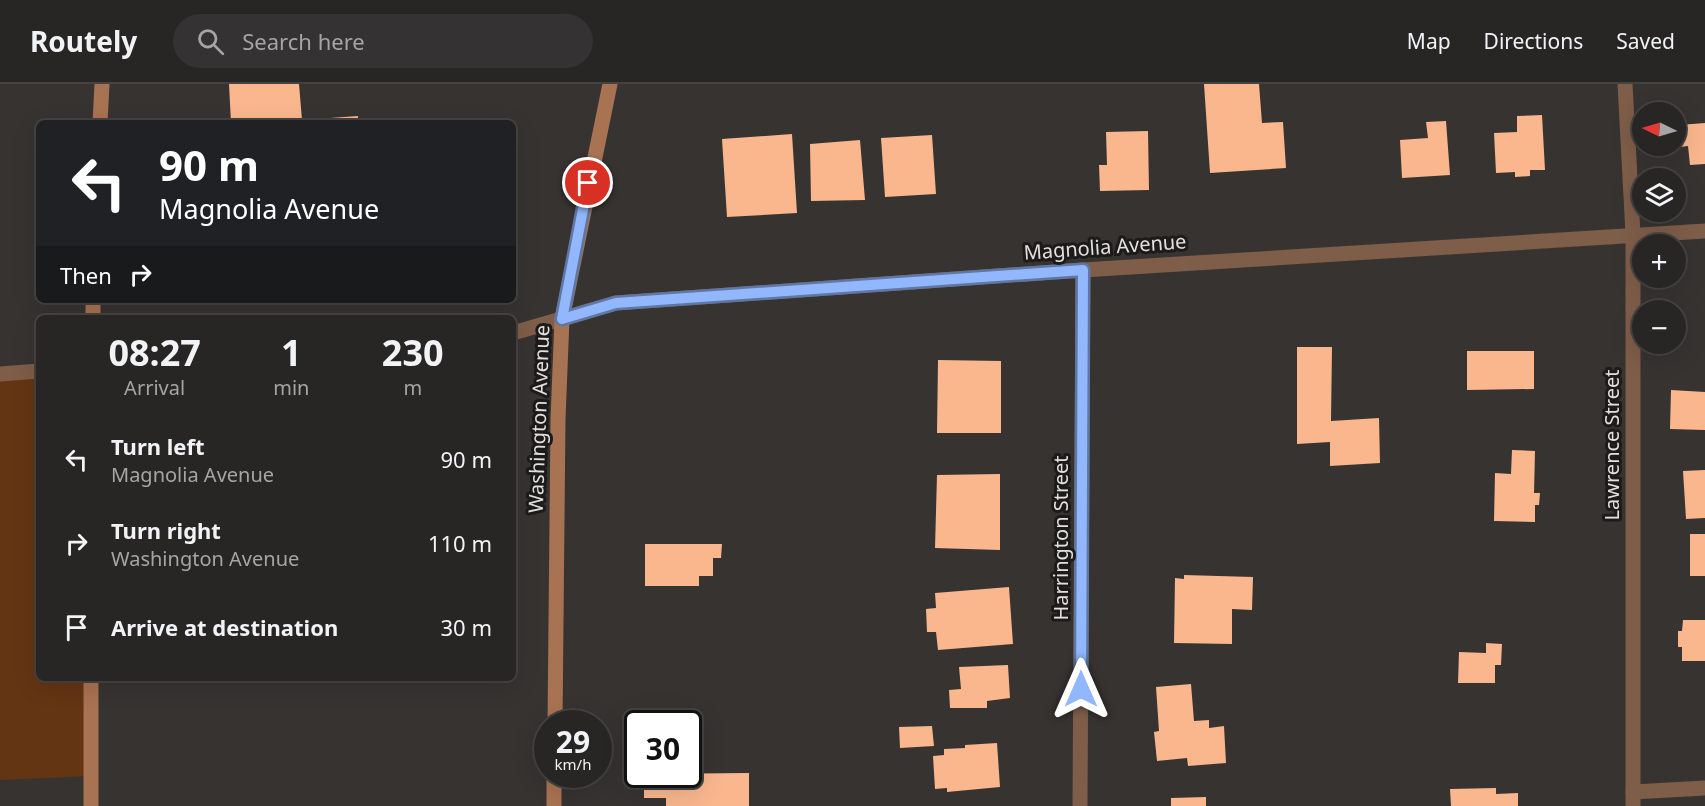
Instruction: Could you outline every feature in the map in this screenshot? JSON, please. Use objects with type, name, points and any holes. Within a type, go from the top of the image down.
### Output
[{"type":"street","points":[[100,120],[102,84]]},
{"type":"street","name":"Washington Avenue","points":[[555,710],[558,419],[562,319],[610,84]]},
{"type":"street","name":"Lawrence Street","points":[[1625,84],[1633,234]]},
{"type":"street","name":"Magnolia Avenue","points":[[1633,234],[1705,231]]},
{"type":"street","name":"Magnolia Avenue","points":[[516,332],[616,303],[1632,234]]},
{"type":"street","name":"Harrington Street","points":[[1080,806],[1083,270]]},
{"type":"street","name":"Lawrence Street","points":[[1633,288],[1633,799]]},
{"type":"street","points":[[0,374],[36,371]]},
{"type":"street","points":[[91,681],[91,806]]},
{"type":"street","points":[[554,788],[554,806]]},
{"type":"street","points":[[1633,799],[1705,788]]},
{"type":"shaded area","points":[[36,371],[36,681],[91,681],[91,776],[0,780],[0,374]]},
{"type":"building","points":[[229,84],[299,84],[302,120],[231,120]]},
{"type":"building","points":[[1204,84],[1259,84],[1262,123],[1283,122],[1286,168],[1210,173]]},
{"type":"building","points":[[1542,115],[1545,170],[1530,170],[1530,176],[1515,177],[1515,172],[1496,173],[1494,133],[1517,132],[1517,116]]},
{"type":"building","points":[[358,116],[358,120],[302,120]]},
{"type":"building","points":[[1446,121],[1450,175],[1402,178],[1400,140],[1428,138],[1426,122]]},
{"type":"building","points":[[1705,123],[1705,164],[1690,165],[1688,146],[1686,146],[1686,124]]},
{"type":"building","points":[[1148,131],[1149,190],[1100,191],[1099,165],[1107,165],[1106,132]]},
{"type":"building","points":[[792,134],[797,213],[727,217],[722,139]]},
{"type":"building","points":[[932,135],[936,194],[885,197],[881,138]]},
{"type":"building","points":[[860,140],[865,200],[811,201],[810,144]]},
{"type":"building","points":[[1297,347],[1332,347],[1331,421],[1379,418],[1380,463],[1330,466],[1330,442],[1297,444]]},
{"type":"building","points":[[1467,351],[1534,351],[1534,389],[1467,390]]},
{"type":"building","points":[[938,360],[1001,361],[1001,433],[937,433]]},
{"type":"building","points":[[1671,390],[1705,392],[1705,430],[1670,429]]},
{"type":"building","points":[[1512,450],[1535,451],[1534,493],[1540,493],[1539,505],[1535,505],[1535,522],[1494,521],[1495,473],[1511,474]]},
{"type":"building","points":[[1705,470],[1705,518],[1686,519],[1683,471]]},
{"type":"building","points":[[1000,474],[1000,550],[935,548],[937,475]]},
{"type":"building","points":[[1690,534],[1705,534],[1705,576],[1690,576]]},
{"type":"building","points":[[645,544],[722,544],[721,558],[713,558],[713,576],[699,576],[699,586],[645,586]]},
{"type":"building","points":[[1184,575],[1253,577],[1252,610],[1232,609],[1232,644],[1174,643],[1175,578],[1184,579]]},
{"type":"building","points":[[1009,587],[1013,644],[938,650],[936,632],[927,632],[926,609],[936,608],[935,593]]},
{"type":"building","points":[[1683,620],[1705,620],[1705,661],[1682,661],[1682,647],[1678,647],[1678,631],[1682,631]]},
{"type":"building","points":[[1486,643],[1502,644],[1501,665],[1495,665],[1495,683],[1458,683],[1459,652],[1486,653]]},
{"type":"building","points":[[1008,665],[1010,698],[987,701],[987,708],[950,708],[949,690],[961,689],[959,667]]},
{"type":"building","points":[[1191,684],[1194,721],[1209,720],[1209,728],[1224,726],[1226,763],[1188,766],[1187,758],[1157,761],[1154,732],[1159,731],[1156,687]]},
{"type":"building","points":[[932,726],[934,746],[900,748],[899,727]]},
{"type":"building","points":[[997,743],[1000,787],[947,792],[947,788],[935,789],[933,756],[944,755],[944,749]]},
{"type":"building","points":[[702,773],[749,773],[749,806],[666,806],[666,798],[644,798],[644,788],[702,788]]},
{"type":"building","points":[[1496,788],[1496,794],[1518,793],[1518,806],[1451,806],[1450,789]]},
{"type":"building","points":[[1206,797],[1206,806],[1171,806],[1171,798]]},
{"type":"route","points":[[588,183],[562,319],[616,303],[1083,270],[1081,689]]}]
